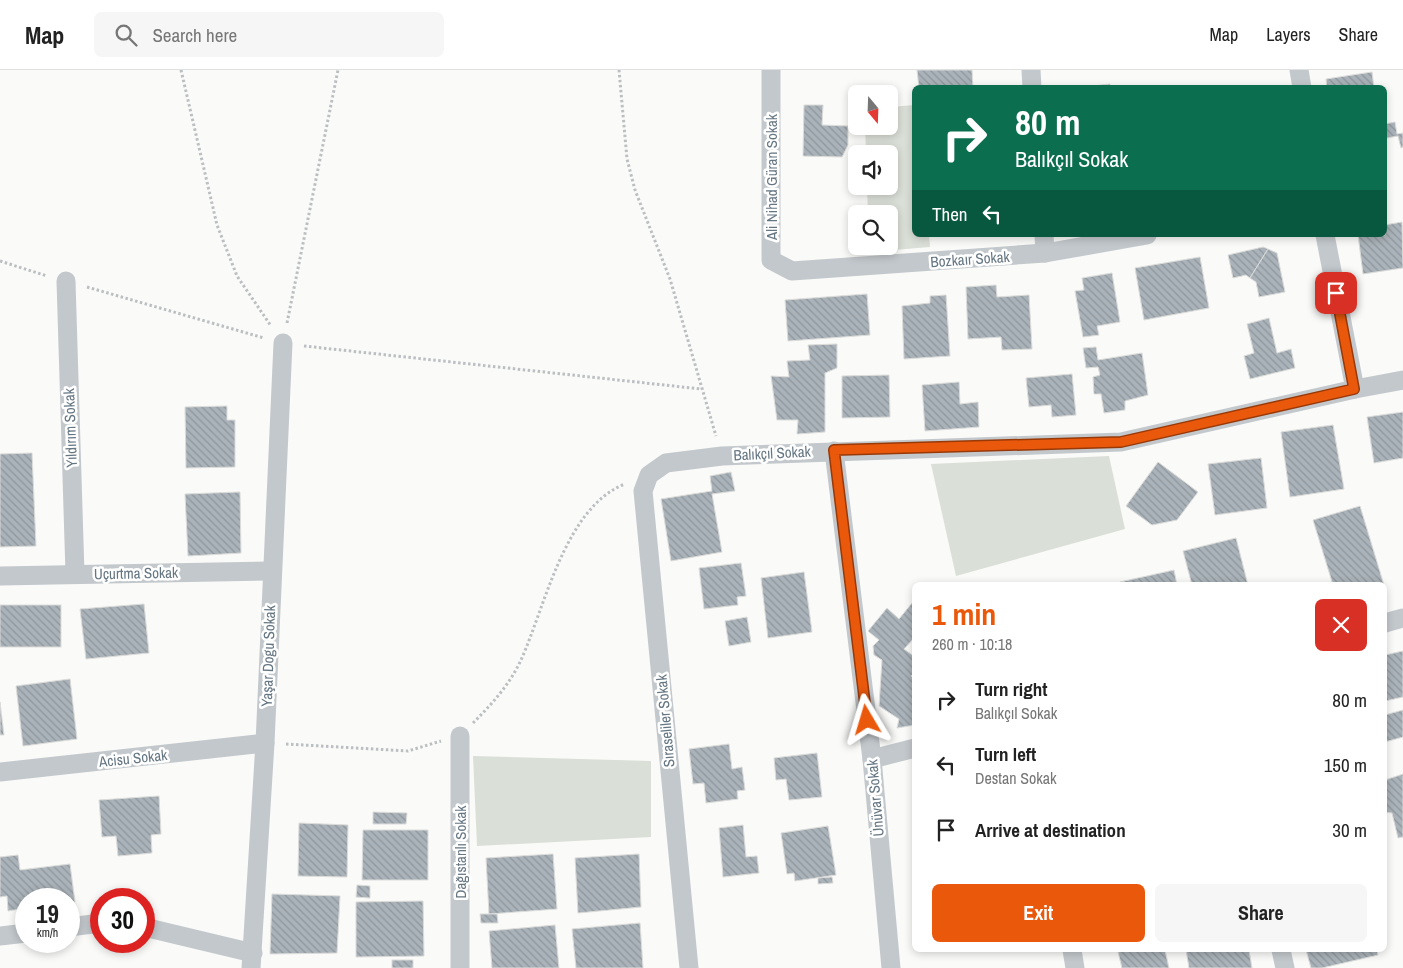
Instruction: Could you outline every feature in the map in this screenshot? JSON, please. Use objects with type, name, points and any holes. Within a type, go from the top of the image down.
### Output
[{"type":"street","name":"Ali Nihad Güran Sokak","points":[[771,70],[771,260],[792,271]]},
{"type":"street","points":[[1031,70],[1032,85]]},
{"type":"street","points":[[1299,70],[1302,85]]},
{"type":"street","name":"Bozkaır Sokak","points":[[792,271],[1124,237]]},
{"type":"street","points":[[1325,237],[1354,389]]},
{"type":"street","name":"Yıldırım Sokak","points":[[66,282],[75,574]]},
{"type":"street","name":"Yaşar Dogu Sokak","points":[[252,960],[265,743],[282,343]]},
{"type":"street","name":"Balıkçıl Sokak","points":[[649,475],[666,463],[722,456],[834,450],[1121,442],[1354,389],[1403,380]]},
{"type":"street","name":"Ünüvar Sokak","points":[[834,450],[872,759],[891,968]]},
{"type":"street","name":"Sıraseliler Sokak","points":[[649,475],[643,492],[689,968]]},
{"type":"street","name":"Uçurtma Sokak","points":[[0,576],[271,571]]},
{"type":"street","points":[[1387,622],[1403,618]]},
{"type":"street","name":"Dağıstanlı Sokak","points":[[460,736],[460,968]]},
{"type":"street","name":"Acisu Sokak","points":[[0,772],[265,743]]},
{"type":"street","points":[[872,759],[912,749]]},
{"type":"street","points":[[155,929],[252,960]]},
{"type":"street","points":[[0,936],[15,934]]},
{"type":"street","points":[[1072,952],[1075,968]]},
{"type":"street","points":[[1282,952],[1285,968]]},
{"type":"path","points":[[181,70],[217,225],[237,276],[282,343]]},
{"type":"path","points":[[282,343],[338,70]]},
{"type":"path","points":[[619,70],[628,160],[635,190],[670,279],[722,456]]},
{"type":"path","points":[[0,260],[66,282],[282,343],[701,389]]},
{"type":"path","points":[[265,743],[408,751],[460,736],[496,700],[521,661],[562,556],[588,511],[616,488],[649,475]]},
{"type":"shaded area","points":[[912,105],[912,237],[929,237],[930,247],[898,250],[898,205],[868,205],[867,195],[898,195],[898,145],[866,145],[865,135],[898,135],[898,106]]},
{"type":"shaded area","points":[[1109,456],[1125,529],[956,576],[931,464]]},
{"type":"shaded area","points":[[473,756],[651,761],[651,837],[477,846]]},
{"type":"building","points":[[917,70],[972,70],[973,85],[919,85]]},
{"type":"building","points":[[1372,72],[1374,85],[1327,85],[1326,79]]},
{"type":"building","points":[[804,105],[823,105],[822,125],[848,126],[848,145],[842,157],[803,156]]},
{"type":"building","points":[[1395,122],[1397,134],[1403,133],[1403,147],[1401,148],[1398,136],[1387,138],[1387,124]]},
{"type":"building","points":[[1402,222],[1403,268],[1363,274],[1358,237],[1387,237],[1387,225]]},
{"type":"building","points":[[1263,247],[1268,249],[1250,278],[1246,275],[1233,278],[1228,255]]},
{"type":"building","points":[[1268,249],[1277,253],[1285,292],[1259,297],[1256,282],[1250,278]]},
{"type":"building","points":[[1200,257],[1209,308],[1144,320],[1135,268]]},
{"type":"building","points":[[1112,273],[1120,322],[1097,326],[1099,335],[1083,337],[1075,291],[1084,290],[1082,278]]},
{"type":"building","points":[[996,285],[997,297],[1029,295],[1032,349],[1002,350],[1001,337],[968,339],[966,287]]},
{"type":"building","points":[[867,294],[870,335],[788,341],[785,300]]},
{"type":"building","points":[[946,295],[950,356],[904,359],[902,306],[930,303],[930,296]]},
{"type":"building","points":[[1269,318],[1277,353],[1291,349],[1295,368],[1250,379],[1244,356],[1254,353],[1247,324]]},
{"type":"building","points":[[837,344],[837,368],[825,373],[825,432],[797,434],[798,420],[777,420],[771,376],[789,377],[787,361],[810,360],[808,345]]},
{"type":"building","points":[[1096,347],[1098,360],[1142,353],[1148,395],[1125,401],[1125,410],[1104,413],[1101,394],[1094,394],[1093,377],[1100,375],[1098,367],[1086,368],[1083,348]]},
{"type":"building","points":[[1072,374],[1076,415],[1052,417],[1051,405],[1029,407],[1026,378]]},
{"type":"building","points":[[889,375],[890,417],[842,418],[842,376]]},
{"type":"building","points":[[959,382],[960,404],[978,402],[979,427],[925,431],[922,385]]},
{"type":"building","points":[[227,406],[227,420],[235,420],[235,467],[186,468],[185,407]]},
{"type":"building","points":[[1403,412],[1403,458],[1374,463],[1367,417]]},
{"type":"building","points":[[1333,425],[1344,489],[1290,497],[1281,432]]},
{"type":"building","points":[[32,453],[36,546],[0,547],[0,454]]},
{"type":"building","points":[[1261,458],[1267,508],[1215,515],[1208,464]]},
{"type":"building","points":[[1158,462],[1198,492],[1177,520],[1152,525],[1126,506]]},
{"type":"building","points":[[731,472],[735,491],[712,494],[722,552],[671,561],[661,499],[712,491],[710,476]]},
{"type":"building","points":[[240,492],[241,553],[188,556],[185,494]]},
{"type":"building","points":[[1360,506],[1383,582],[1332,582],[1313,520]]},
{"type":"building","points":[[1236,538],[1247,582],[1191,582],[1183,551]]},
{"type":"building","points":[[741,563],[746,596],[737,597],[738,605],[704,609],[699,568]]},
{"type":"building","points":[[1174,570],[1176,582],[1120,582]]},
{"type":"building","points":[[804,572],[812,632],[768,638],[761,578]]},
{"type":"building","points":[[912,603],[912,640],[904,649],[912,655],[912,726],[897,728],[899,719],[879,706],[882,660],[874,655],[873,646],[879,640],[868,631],[887,608],[899,619]]},
{"type":"building","points":[[144,604],[149,653],[86,659],[80,609]]},
{"type":"building","points":[[0,605],[61,605],[61,647],[0,647]]},
{"type":"building","points":[[747,617],[751,642],[729,646],[725,621]]},
{"type":"building","points":[[1403,651],[1403,697],[1387,701],[1387,655]]},
{"type":"building","points":[[70,679],[77,739],[23,746],[16,686]]},
{"type":"building","points":[[0,702],[4,735],[0,735]]},
{"type":"building","points":[[1403,710],[1403,737],[1387,741],[1387,714]]},
{"type":"building","points":[[729,744],[732,769],[742,767],[745,790],[737,791],[738,799],[706,803],[704,783],[693,784],[689,749]]},
{"type":"building","points":[[817,753],[822,797],[789,800],[786,779],[776,780],[774,758]]},
{"type":"building","points":[[1403,774],[1403,837],[1398,838],[1392,813],[1387,812],[1387,779]]},
{"type":"building","points":[[159,796],[161,834],[151,835],[152,853],[118,856],[116,836],[102,837],[99,800]]},
{"type":"building","points":[[373,812],[407,813],[406,824],[373,824]]},
{"type":"building","points":[[299,823],[348,825],[347,877],[298,876]]},
{"type":"building","points":[[743,825],[746,857],[757,856],[759,873],[723,877],[719,828]]},
{"type":"building","points":[[828,826],[836,875],[795,881],[794,873],[787,874],[781,833]]},
{"type":"building","points":[[363,830],[428,830],[428,880],[362,880]]},
{"type":"building","points":[[553,854],[557,909],[489,914],[486,858]]},
{"type":"building","points":[[639,854],[641,907],[578,913],[575,858]]},
{"type":"building","points":[[18,855],[20,870],[70,864],[73,888],[15,888],[15,910],[8,911],[7,896],[0,897],[0,857]]},
{"type":"building","points":[[832,877],[833,883],[818,884],[818,878]]},
{"type":"building","points":[[357,885],[370,886],[370,898],[356,897]]},
{"type":"building","points":[[272,894],[340,896],[337,953],[270,954]]},
{"type":"building","points":[[423,901],[424,956],[356,957],[356,902]]},
{"type":"building","points":[[480,914],[497,914],[498,923],[481,923]]},
{"type":"building","points":[[640,923],[643,968],[576,968],[572,929]]},
{"type":"building","points":[[555,925],[559,968],[492,968],[489,931]]},
{"type":"building","points":[[1118,952],[1165,952],[1169,968],[1122,968]]},
{"type":"building","points":[[1186,952],[1249,952],[1252,968],[1189,968]]},
{"type":"building","points":[[1307,952],[1377,952],[1378,955],[1322,968],[1311,968]]},
{"type":"building","points":[[392,960],[413,960],[413,968],[392,968]]},
{"type":"route","points":[[867,720],[834,450],[1121,442],[1354,389],[1336,293]]}]
